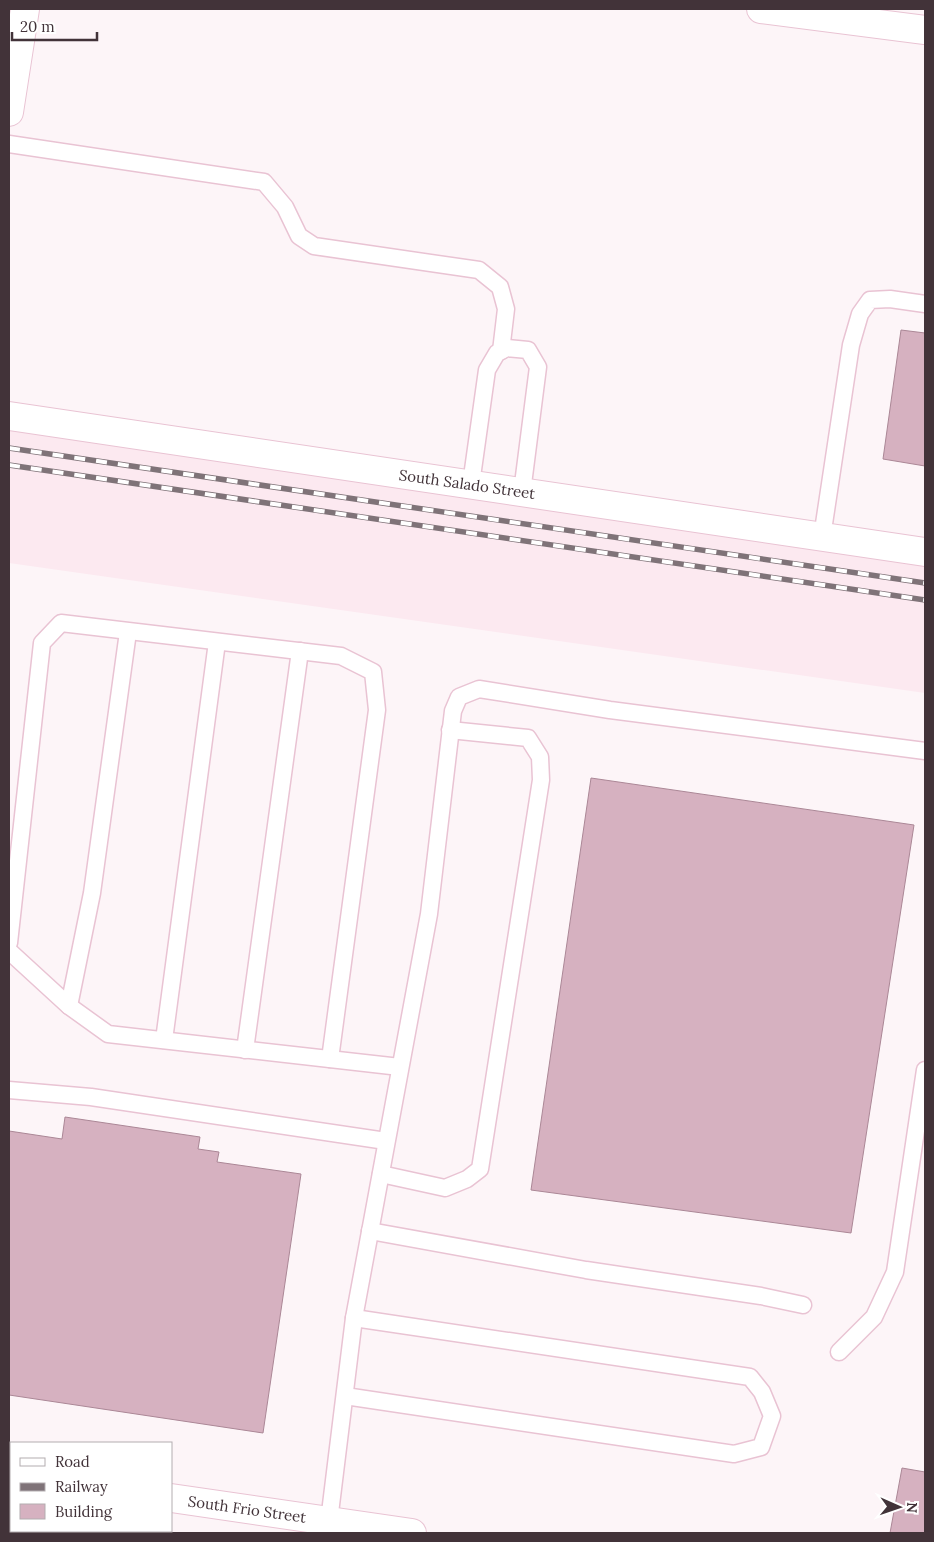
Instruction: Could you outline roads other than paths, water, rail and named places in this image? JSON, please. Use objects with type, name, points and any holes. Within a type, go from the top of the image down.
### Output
[{"type":"street","points":[[9,112],[25,9]]},
{"type":"street","points":[[761,9],[925,30]]},
{"type":"street","name":"South Salado Street","points":[[9,416],[925,552]]},
{"type":"street","name":"South Frio Street","points":[[172,1498],[339,1526],[412,1533]]},
{"type":"lane","points":[[9,144],[264,182],[285,207],[298,236],[314,246],[478,270],[500,287],[506,309],[501,351]]},
{"type":"lane","points":[[822,536],[851,345],[860,314],[870,300],[890,299],[925,304]]},
{"type":"lane","points":[[471,484],[487,370],[498,353],[507,348],[528,350],[538,367],[522,492]]},
{"type":"lane","points":[[9,943],[42,643],[61,623],[341,656],[373,672],[377,710],[330,1059]]},
{"type":"lane","points":[[69,1006],[92,894],[128,632]]},
{"type":"lane","points":[[164,1040],[217,642]]},
{"type":"lane","points":[[246,1050],[300,651]]},
{"type":"lane","points":[[339,1526],[345,1396],[354,1318],[428,914],[450,730],[453,711],[459,697],[479,689],[600,708],[925,751]]},
{"type":"lane","points":[[380,1174],[445,1188],[467,1179],[480,1169],[541,780],[540,757],[528,738],[450,730]]},
{"type":"lane","points":[[9,951],[69,1006],[108,1034],[400,1067]]},
{"type":"lane","points":[[839,1352],[874,1317],[895,1272],[925,1070]]},
{"type":"lane","points":[[9,1090],[91,1097],[386,1141]]},
{"type":"lane","points":[[370,1231],[586,1270],[762,1296],[803,1305]]},
{"type":"lane","points":[[345,1396],[734,1454],[761,1447],[772,1416],[762,1392],[750,1377],[354,1318]]},
{"type":"railway","points":[[9,448],[925,583]]},
{"type":"railway","points":[[9,465],[925,600]]}]
